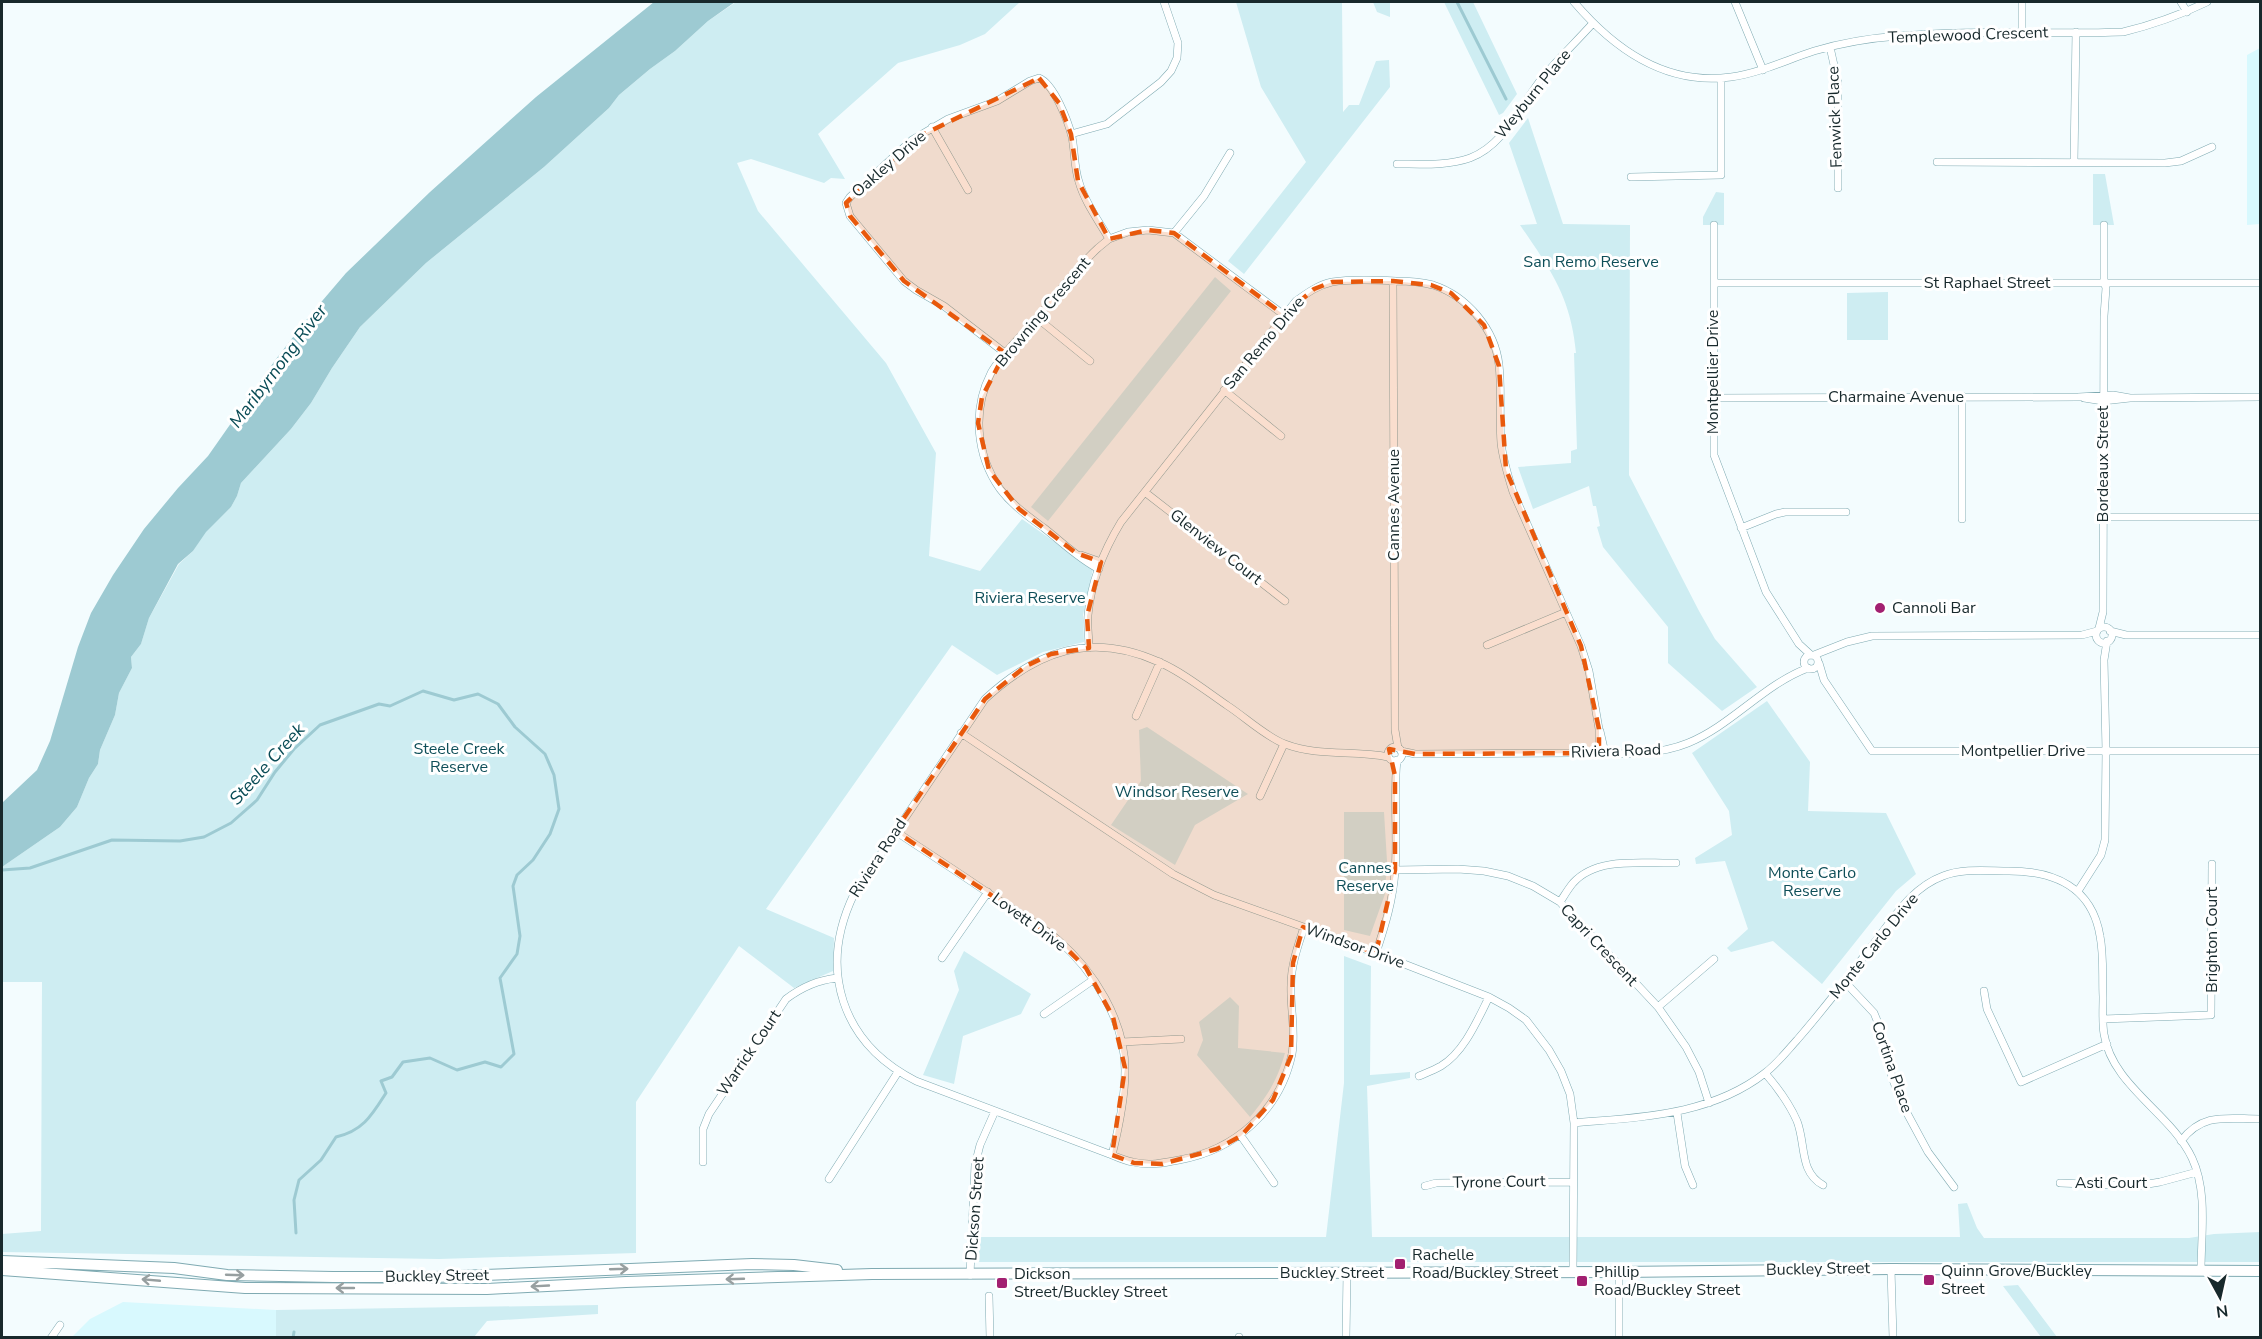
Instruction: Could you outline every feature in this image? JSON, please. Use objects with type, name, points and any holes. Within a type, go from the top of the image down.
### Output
[{"type":"main road","name":"Buckley Street","points":[[2,1261],[174,1268],[227,1275],[333,1277],[435,1277],[752,1264],[794,1265],[872,1274]]},
{"type":"main road","name":"Buckley Street","points":[[2,1270],[268,1288],[487,1289],[626,1281],[872,1274],[1891,1269],[2260,1271]]},
{"type":"street","points":[[1071,134],[1107,124],[1161,82],[1171,71],[1177,58],[1178,43],[1164,2]]},
{"type":"street","name":"Templewood Crescent","points":[[1574,2],[1613,43],[1645,62],[1678,74],[1721,78],[1763,69],[1830,47],[1901,35],[2123,32],[2187,12],[2207,2]]},
{"type":"street","points":[[1735,2],[1763,69]]},
{"type":"street","points":[[2022,2],[2022,32]]},
{"type":"street","points":[[2181,2],[2187,12]]},
{"type":"street","name":"Weyburn Place","points":[[1396,164],[1453,162],[1475,156],[1489,147],[1506,129],[1544,76],[1593,23]]},
{"type":"street","points":[[2074,162],[2076,32]]},
{"type":"street","name":"Fenwick Place","points":[[1830,47],[1838,83],[1838,188]]},
{"type":"street","name":"Oakley Drive","points":[[1005,353],[944,306],[904,281],[846,210],[846,203],[850,197],[912,140],[932,127],[997,100],[1039,78],[1050,86],[1071,134],[1078,181],[1086,200],[1109,239]]},
{"type":"street","points":[[1631,177],[1721,175],[1721,78]]},
{"type":"street","points":[[932,127],[968,190]]},
{"type":"street","points":[[1937,162],[2165,163],[2181,161],[2211,147]]},
{"type":"street","points":[[1230,153],[1203,196],[1174,233],[1284,315]]},
{"type":"street","name":"Montpellier Drive","points":[[1714,225],[1714,455],[1766,592],[1872,751],[2260,751]]},
{"type":"street","name":"Bordeaux Street","points":[[2078,891],[2101,855],[2105,840],[2106,751],[2103,660],[2106,637],[2103,612],[2103,398],[2106,292],[2104,225]]},
{"type":"street","name":"Browning Crescent","points":[[1100,565],[1084,561],[1019,509],[1001,490],[989,470],[981,449],[978,423],[982,397],[992,372],[1005,353],[1088,257],[1109,239],[1128,232],[1148,230],[1174,233]]},
{"type":"street","name":"San Remo Drive","points":[[1089,648],[1087,616],[1091,593],[1107,545],[1121,522],[1146,494],[1224,390],[1296,301],[1314,289],[1332,282],[1393,280],[1431,285],[1451,293],[1469,306],[1484,325],[1495,345],[1499,366],[1501,442],[1506,470],[1513,492],[1581,646],[1589,671],[1603,740],[1602,753]]},
{"type":"street","name":"Cannes Avenue","points":[[1376,952],[1392,899],[1395,870],[1393,280]]},
{"type":"street","name":"St Raphael Street","points":[[1714,283],[2260,283]]},
{"type":"street","points":[[1037,318],[1090,361]]},
{"type":"street","points":[[1224,390],[1281,436]]},
{"type":"street","points":[[1962,396],[1962,519]]},
{"type":"street","name":"Charmaine Avenue","points":[[1713,398],[1962,396],[2260,398]]},
{"type":"street","name":"Glenview Court","points":[[1146,494],[1286,601]]},
{"type":"street","points":[[1741,528],[1785,512],[1846,512]]},
{"type":"street","points":[[2104,517],[2260,517]]},
{"type":"street","points":[[1487,645],[1566,612]]},
{"type":"street","name":"Bordeaux Street","points":[[2098,630],[2103,612]]},
{"type":"street","points":[[2103,627],[2106,637],[2098,630],[2103,627]]},
{"type":"street","name":"Riviera Road","points":[[2082,635],[2098,630]]},
{"type":"street","name":"Riviera Road","points":[[1304,927],[1293,963],[1291,987],[1294,1038],[1291,1056],[1283,1081],[1273,1100],[1258,1120],[1241,1136],[1217,1149],[1191,1158],[1162,1164],[1134,1163],[916,1081],[898,1072],[881,1059],[857,1030],[847,1013],[837,978],[837,944],[846,910],[854,894],[985,699],[1026,666],[1050,654],[1089,648],[1135,652],[1182,674],[1284,744],[1322,753],[1602,753],[1658,752],[1689,743],[1713,730],[1830,650],[1847,642],[1872,636],[2260,635]]},
{"type":"street","points":[[1136,716],[1160,663]]},
{"type":"street","name":"Windsor Drive","points":[[962,733],[1173,874],[1214,895],[1376,952],[1489,997],[1526,1020],[1549,1050],[1570,1094],[1574,1123],[1573,1271]]},
{"type":"street","points":[[1260,796],[1284,744]]},
{"type":"street","name":"Lovett Drive","points":[[896,831],[1057,939],[1086,968],[1104,997],[1122,1042],[1125,1068],[1124,1096],[1112,1155]]},
{"type":"street","points":[[1560,902],[1575,882],[1592,870],[1606,865],[1676,863]]},
{"type":"street","name":"Brighton Court","points":[[2103,1019],[2211,1016],[2212,864]]},
{"type":"street","name":"Capri Crescent","points":[[1395,870],[1458,869],[1500,874],[1533,886],[1560,902],[1658,1007],[1686,1047],[1699,1072],[1709,1103]]},
{"type":"street","name":"Monte Carlo Drive","points":[[1574,1123],[1677,1113],[1709,1103],[1738,1090],[1765,1073],[1799,1038],[1909,898],[1924,885],[1940,876],[1953,872],[1970,871],[2026,871],[2062,880],[2078,891]]},
{"type":"street","points":[[2078,891],[2087,903],[2100,934],[2104,1033],[2114,1062],[2181,1141],[2192,1158],[2197,1172],[2201,1193],[2202,1270]]},
{"type":"street","points":[[942,958],[988,892]]},
{"type":"street","points":[[1658,1007],[1714,959]]},
{"type":"street","name":"Warrick Court","points":[[703,1162],[703,1129],[708,1114],[786,999],[799,989],[818,981],[837,978]]},
{"type":"street","points":[[1044,1014],[1094,980]]},
{"type":"street","name":"Cortina Place","points":[[1845,982],[1874,1013],[1881,1030],[1900,1102],[1924,1145],[1954,1187]]},
{"type":"street","points":[[1984,991],[1991,1017],[2021,1082],[2107,1044]]},
{"type":"street","points":[[1419,1076],[1442,1066],[1456,1053],[1472,1031],[1489,997]]},
{"type":"street","points":[[1122,1042],[1181,1040]]},
{"type":"street","points":[[829,1179],[898,1072]]},
{"type":"street","points":[[1765,1073],[1779,1090],[1798,1124],[1808,1171],[1813,1179],[1823,1185]]},
{"type":"street","name":"Dickson Street","points":[[970,1275],[975,1165],[980,1145],[995,1111]]},
{"type":"street","points":[[1677,1113],[1685,1166],[1693,1185]]},
{"type":"street","points":[[2181,1141],[2190,1128],[2203,1121],[2260,1119]]},
{"type":"street","points":[[1241,1136],[1274,1183]]},
{"type":"street","name":"Asti Court","points":[[2060,1183],[2136,1186],[2197,1172]]},
{"type":"street","name":"Tyrone Court","points":[[1425,1186],[1436,1182],[1573,1182]]},
{"type":"street","points":[[1891,1269],[1893,1338]]},
{"type":"street","points":[[1619,1272],[1619,1338]]},
{"type":"street","points":[[1346,1338],[1347,1273]]},
{"type":"street","points":[[989,1296],[990,1338]]},
{"type":"street","points":[[51,1338],[60,1325]]},
{"type":"highlighted area","points":[[1039,78],[1059,103],[1071,134],[1078,181],[1109,239],[1148,230],[1174,233],[1284,315],[1314,289],[1332,282],[1393,281],[1431,285],[1451,293],[1484,325],[1499,366],[1506,470],[1581,646],[1599,729],[1599,753],[1415,754],[1389,749],[1395,776],[1395,870],[1376,953],[1303,927],[1293,963],[1291,1056],[1273,1100],[1241,1136],[1217,1149],[1162,1164],[1134,1163],[1112,1155],[1125,1068],[1113,1017],[1086,968],[1057,939],[895,831],[985,699],[1026,666],[1051,654],[1089,648],[1087,616],[1101,562],[1076,553],[1019,509],[989,470],[978,423],[982,397],[1005,353],[904,281],[850,216],[846,203],[912,140]]},
{"type":"shaded area","points":[[2260,48],[2260,224],[2247,225],[2247,55]]},
{"type":"shaded area","points":[[123,1302],[276,1310],[276,1337],[71,1338],[90,1319]]},
{"type":"green space","name":"Steele Creek Reserve","points":[[736,2],[1020,2],[985,34],[960,45],[898,63],[818,134],[845,179],[831,178],[824,183],[751,159],[737,163],[758,211],[886,363],[936,453],[929,556],[980,571],[1022,519],[1093,569],[1083,615],[1084,642],[1043,652],[997,675],[952,645],[766,909],[834,938],[833,971],[794,988],[739,946],[636,1102],[636,1253],[439,1259],[2,1252],[2,1234],[41,1231],[42,982],[2,982],[2,867],[60,827],[77,807],[89,778],[98,764],[100,750],[115,715],[119,693],[132,668],[131,657],[141,644],[149,618],[179,564],[193,551],[205,532],[231,507],[241,483],[291,429],[311,403],[360,327],[426,263],[544,167],[609,108],[619,95],[675,51],[708,21]]},
{"type":"green space","points":[[1236,2],[1342,2],[1343,112],[1349,105],[1359,105],[1376,61],[1389,60],[1390,87],[1244,274],[1228,261],[1306,162],[1261,87]]},
{"type":"green space","points":[[1373,2],[1390,2],[1390,17],[1377,12]]},
{"type":"green space","points":[[1444,2],[1473,2],[1517,94],[1503,113],[1499,115]]},
{"type":"green space","name":"San Remo Reserve","points":[[1528,118],[1563,224],[1630,225],[1629,475],[1715,639],[1757,687],[1722,711],[1668,663],[1668,627],[1603,547],[1597,527],[1600,526],[1596,506],[1593,506],[1589,486],[1533,509],[1518,467],[1571,463],[1571,451],[1577,449],[1574,353],[1576,353],[1569,316],[1564,299],[1550,270],[1520,225],[1537,224],[1509,143]]},
{"type":"green space","points":[[2093,174],[2105,174],[2114,225],[2093,225]]},
{"type":"green space","points":[[1716,192],[1724,193],[1724,225],[1703,225],[1703,217]]},
{"type":"green space","points":[[1215,277],[1231,291],[1048,521],[1031,507]]},
{"type":"green space","points":[[1888,292],[1888,340],[1847,340],[1847,293]]},
{"type":"green space","name":"Monte Carlo Reserve","points":[[1767,701],[1810,762],[1808,811],[1886,813],[1916,874],[1896,891],[1822,984],[1773,941],[1731,952],[1727,948],[1748,929],[1725,861],[1696,864],[1695,858],[1732,835],[1729,811],[1692,753]]},
{"type":"green space","name":"Windsor Reserve","points":[[1147,727],[1248,794],[1195,825],[1175,865],[1111,825],[1141,781],[1139,730]]},
{"type":"green space","name":"Cannes Reserve","points":[[1344,812],[1384,812],[1387,861],[1385,894],[1370,936],[1344,930]]},
{"type":"green space","points":[[964,951],[1031,994],[1021,1014],[963,1036],[954,1084],[923,1075],[959,990],[954,971]]},
{"type":"green space","points":[[1344,956],[1371,966],[1370,1075],[1410,1072],[1410,1078],[1367,1086],[1372,1237],[1960,1237],[1958,1204],[1967,1203],[1977,1228],[1984,1238],[2189,1238],[2214,1234],[2260,1232],[2260,1262],[975,1262],[975,1237],[1326,1237],[1344,1083]]},
{"type":"green space","points":[[1230,997],[1239,1006],[1238,1048],[1285,1053],[1271,1087],[1250,1117],[1197,1055],[1203,1040],[1199,1022]]},
{"type":"green space","points":[[2018,1285],[2057,1337],[2041,1337],[2003,1286]]},
{"type":"green space","points":[[598,1305],[598,1314],[487,1321],[474,1337],[276,1337],[276,1310]]},
{"type":"water","name":"Maribyrnong River","points":[[654,2],[735,2],[708,21],[675,51],[619,95],[609,108],[544,167],[426,263],[360,327],[311,403],[291,429],[241,483],[231,507],[206,532],[193,551],[178,564],[149,618],[141,644],[131,657],[132,668],[119,693],[115,715],[100,750],[98,764],[89,778],[77,807],[60,827],[2,867],[2,803],[37,770],[50,741],[78,647],[91,613],[144,529],[208,456],[276,359],[346,273],[430,192],[536,97]]},
{"type":"waterway","points":[[1457,2],[1506,99]]},
{"type":"waterway","name":"Steele Creek","points":[[2,870],[30,868],[112,840],[180,841],[204,837],[231,823],[257,800],[275,772],[294,749],[320,725],[379,704],[390,706],[423,691],[454,700],[478,694],[498,704],[515,727],[545,754],[554,775],[559,809],[550,834],[533,860],[517,875],[513,886],[520,936],[517,954],[500,978],[514,1054],[501,1067],[485,1062],[457,1070],[430,1058],[403,1062],[392,1077],[381,1081],[386,1093],[366,1121],[353,1131],[336,1137],[321,1160],[299,1180],[294,1200],[296,1233]]},
{"type":"waterway","name":"Steele Creek","points":[[293,1338],[294,1332]]},
{"type":"place","name":"Cannoli Bar","points":[[1880,608]]},
{"type":"place","name":"Rachelle Road/Buckley Street","points":[[1400,1264]]},
{"type":"place","name":"Quinn Grove/Buckley Street","points":[[1929,1280]]},
{"type":"place","name":"Phillip Road/Buckley Street","points":[[1582,1281]]},
{"type":"place","name":"Dickson Street/Buckley Street","points":[[1002,1283]]},
{"type":"park label","name":"Riviera Reserve","points":[[1030,598]]}]
